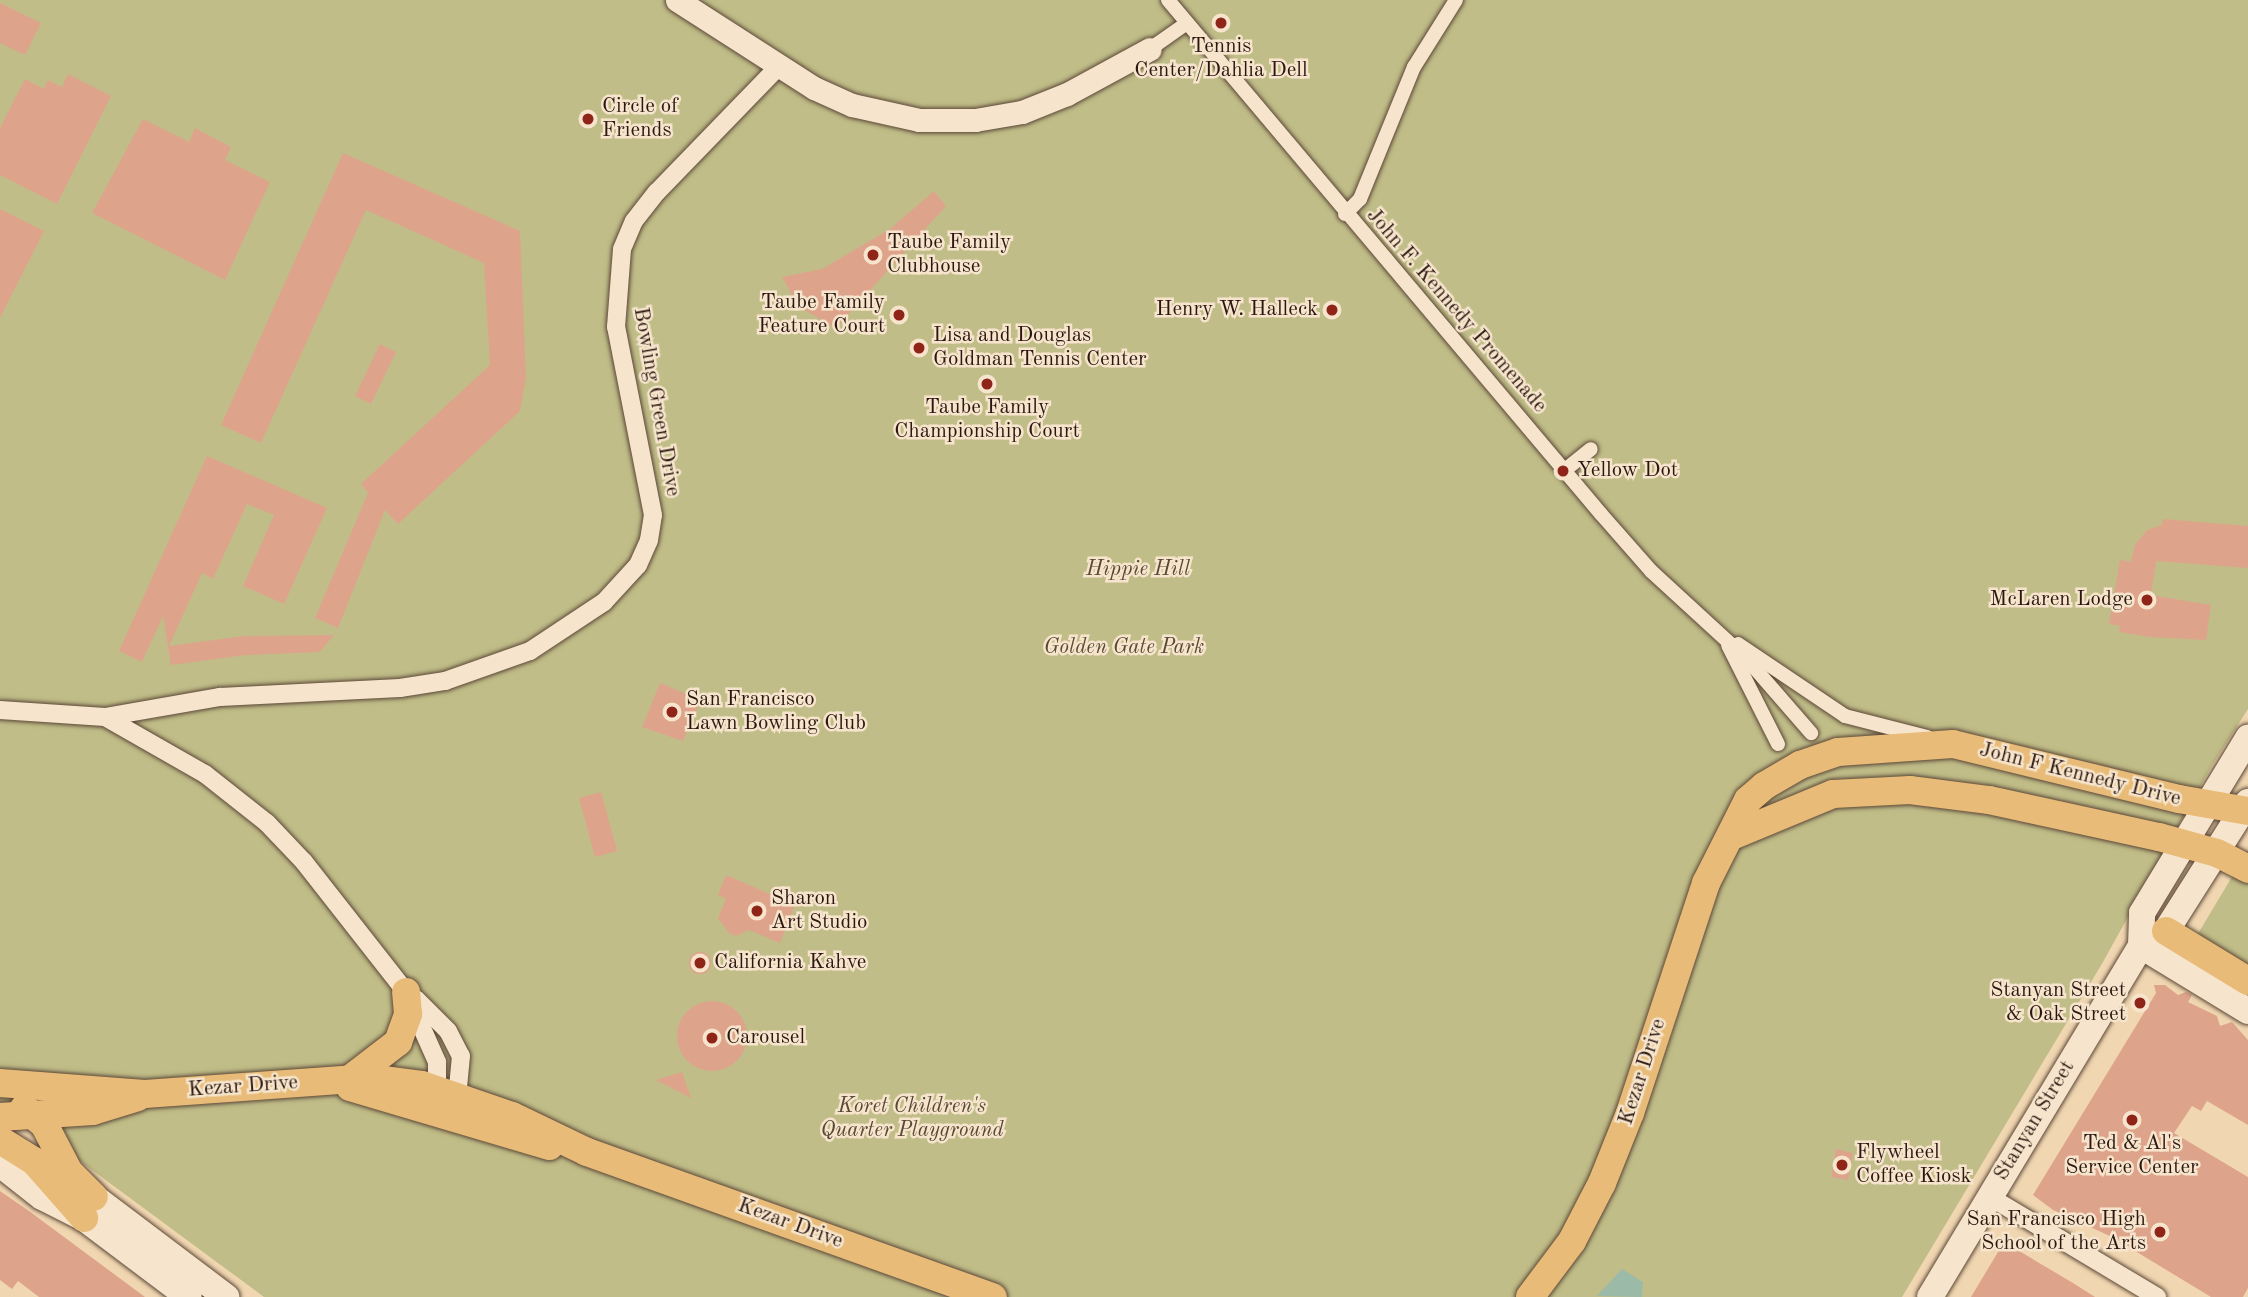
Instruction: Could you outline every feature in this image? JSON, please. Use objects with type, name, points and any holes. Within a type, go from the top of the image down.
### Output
[{"type":"main road","name":"Stanyan Street","points":[[2141,946],[2142,913],[2248,738]]},
{"type":"main road","name":"John F Kennedy Drive","points":[[1953,744],[2207,805],[2246,808]]},
{"type":"main road","name":"Kezar Drive","points":[[1534,1293],[1555,1268],[1611,1163],[1700,898],[1734,835],[1748,800],[1800,765],[1854,749],[1953,744]]},
{"type":"main road","name":"John F Kennedy Drive","points":[[1734,835],[1798,806],[1850,791],[1909,790],[1989,800],[2184,844],[2217,853],[2248,869]]},
{"type":"main road","name":"Stanyan Street","points":[[1930,1297],[2141,946],[2166,931],[2246,808]]},
{"type":"main road","points":[[2166,931],[2248,981]]},
{"type":"main road","points":[[2141,946],[2248,1011]]},
{"type":"main road","points":[[341,1083],[374,1064],[398,1042],[408,1014],[406,992]]},
{"type":"main road","name":"Kezar Drive","points":[[0,1083],[145,1094],[341,1083],[447,1104],[532,1143],[587,1152],[993,1297]]},
{"type":"main road","name":"Kezar Drive","points":[[0,1117],[37,1117],[103,1109],[145,1094]]},
{"type":"main road","points":[[0,1096],[37,1117],[51,1132],[89,1208]]},
{"type":"main road","points":[[0,1140],[29,1156],[192,1292],[226,1297]]},
{"type":"main road","points":[[0,1164],[42,1197],[89,1208]]},
{"type":"street","points":[[677,0],[778,67],[852,105],[919,120],[997,117],[1045,104],[1150,49],[1187,23]]},
{"type":"street","name":"John F. Kennedy Promenade","points":[[1168,0],[1345,214],[1651,571],[1724,638],[1802,717],[1811,733]]},
{"type":"street","points":[[1345,214],[1360,200],[1413,67],[1456,0]]},
{"type":"street","name":"Bowling Green Drive","points":[[105,717],[220,697],[400,688],[444,681],[530,651],[604,602],[638,565],[649,540],[653,515],[616,327],[622,249],[634,221],[657,191],[778,67]]},
{"type":"street","points":[[1565,470],[1591,449]]},
{"type":"street","points":[[1724,638],[1759,644],[1776,655]]},
{"type":"street","name":"John F. Kennedy Promenade","points":[[1724,638],[1754,651],[1834,711],[1953,744]]},
{"type":"street","name":"John F. Kennedy Promenade","points":[[1724,638],[1778,744]]},
{"type":"street","points":[[0,710],[105,717],[205,774],[267,822],[304,862],[406,992],[438,1020],[455,1042],[463,1066],[447,1104]]},
{"type":"street","points":[[406,992],[433,1052],[447,1104]]},
{"type":"street","points":[[1990,1197],[2157,1297]]},
{"type":"green space","name":"Golden Gate Park","points":[[0,0],[2248,0],[2248,709],[2211,767],[2103,962],[1902,1297],[264,1297],[0,1102]]},
{"type":"green space","points":[[2248,850],[2248,996],[2184,957]]},
{"type":"shaded area","points":[[1622,1269],[1643,1282],[1642,1297],[1597,1296]]},
{"type":"building","points":[[0,3],[41,23],[25,55],[0,43]]},
{"type":"building","points":[[68,74],[111,96],[57,204],[0,175],[0,128],[25,79],[44,89],[48,80],[62,87]]},
{"type":"building","points":[[143,119],[189,142],[195,128],[231,147],[225,160],[270,182],[225,280],[92,213]]},
{"type":"building","points":[[343,153],[520,231],[526,378],[520,411],[398,524],[385,510],[338,628],[315,618],[368,493],[361,484],[490,365],[484,263],[366,210],[261,443],[221,425]]},
{"type":"building","name":"Taube Family Clubhouse","points":[[934,191],[946,206],[836,328],[799,307],[782,277],[822,269],[890,229]]},
{"type":"building","points":[[0,209],[44,231],[0,318]]},
{"type":"building","points":[[380,344],[396,352],[371,404],[355,396]]},
{"type":"building","points":[[207,456],[327,508],[284,604],[243,586],[274,515],[247,504],[213,579],[202,573],[169,646],[244,636],[334,635],[320,652],[246,655],[171,665],[163,616],[142,662],[119,651]]},
{"type":"building","points":[[2163,519],[2248,526],[2248,568],[2156,561],[2151,595],[2211,605],[2206,640],[2150,637],[2119,632],[2120,626],[2109,624],[2120,560],[2131,562],[2135,545],[2147,530],[2162,525]]},
{"type":"building","name":"San Francisco Lawn Bowling Club","points":[[660,683],[701,700],[683,741],[642,727]]},
{"type":"building","points":[[601,792],[617,851],[595,857],[579,798]]},
{"type":"building","name":"Sharon Art Studio","points":[[726,875],[795,905],[780,943],[749,930],[736,936],[729,933],[718,918],[726,899],[718,895]]},
{"type":"building","name":"California Kahve","points":[[700,952],[708,955],[711,963],[708,971],[700,974],[692,971],[689,963],[692,955]]},
{"type":"building","points":[[2154,985],[2165,985],[2178,995],[2186,992],[2192,995],[2188,1002],[2217,1016],[2220,1026],[2232,1022],[2248,1040],[2248,1125],[2207,1101],[2201,1111],[2192,1106],[2174,1133],[2248,1177],[2248,1288],[2243,1297],[2211,1297],[2112,1237],[2053,1210],[2033,1195],[2156,993]]},
{"type":"building","name":"Carousel","points":[[712,1001],[737,1011],[747,1036],[737,1061],[712,1071],[687,1061],[677,1036],[687,1011]]},
{"type":"building","points":[[682,1072],[691,1098],[656,1080]]},
{"type":"building","name":"Flywheel Coffee Kiosk","points":[[1836,1149],[1853,1153],[1848,1180],[1831,1177]]},
{"type":"building","points":[[0,1191],[145,1297],[39,1297],[18,1281],[12,1289],[0,1280]]},
{"type":"building","points":[[2004,1242],[2073,1283],[2095,1297],[1971,1297]]},
{"type":"place","name":"Tennis Center/Dahlia Dell","points":[[1221,23]]},
{"type":"place","name":"Circle of Friends","points":[[588,119]]},
{"type":"place","name":"Taube Family Clubhouse","points":[[873,255]]},
{"type":"place","name":"Henry W. Halleck","points":[[1332,310]]},
{"type":"place","name":"Taube Family Feature Court","points":[[899,315]]},
{"type":"place","name":"Lisa and Douglas Goldman Tennis Center","points":[[919,348]]},
{"type":"place","name":"Taube Family Championship Court","points":[[987,384]]},
{"type":"place","name":"Yellow Dot","points":[[1563,471]]},
{"type":"place","name":"McLaren Lodge","points":[[2147,600]]},
{"type":"place","name":"San Francisco Lawn Bowling Club","points":[[672,712]]},
{"type":"place","name":"Sharon Art Studio","points":[[757,911]]},
{"type":"place","name":"California Kahve","points":[[700,963]]},
{"type":"place","name":"Stanyan Street & Oak Street","points":[[2140,1003]]},
{"type":"place","name":"Carousel","points":[[712,1038]]},
{"type":"place","name":"Ted & Al's Service Center","points":[[2132,1120]]},
{"type":"place","name":"Flywheel Coffee Kiosk","points":[[1842,1165]]},
{"type":"place","name":"San Francisco High School of the Arts","points":[[2160,1232]]},
{"type":"park label","name":"Hippie Hill","points":[[1138,570]]},
{"type":"park label","name":"Koret Children's Quarter Playground","points":[[912,1119]]}]
